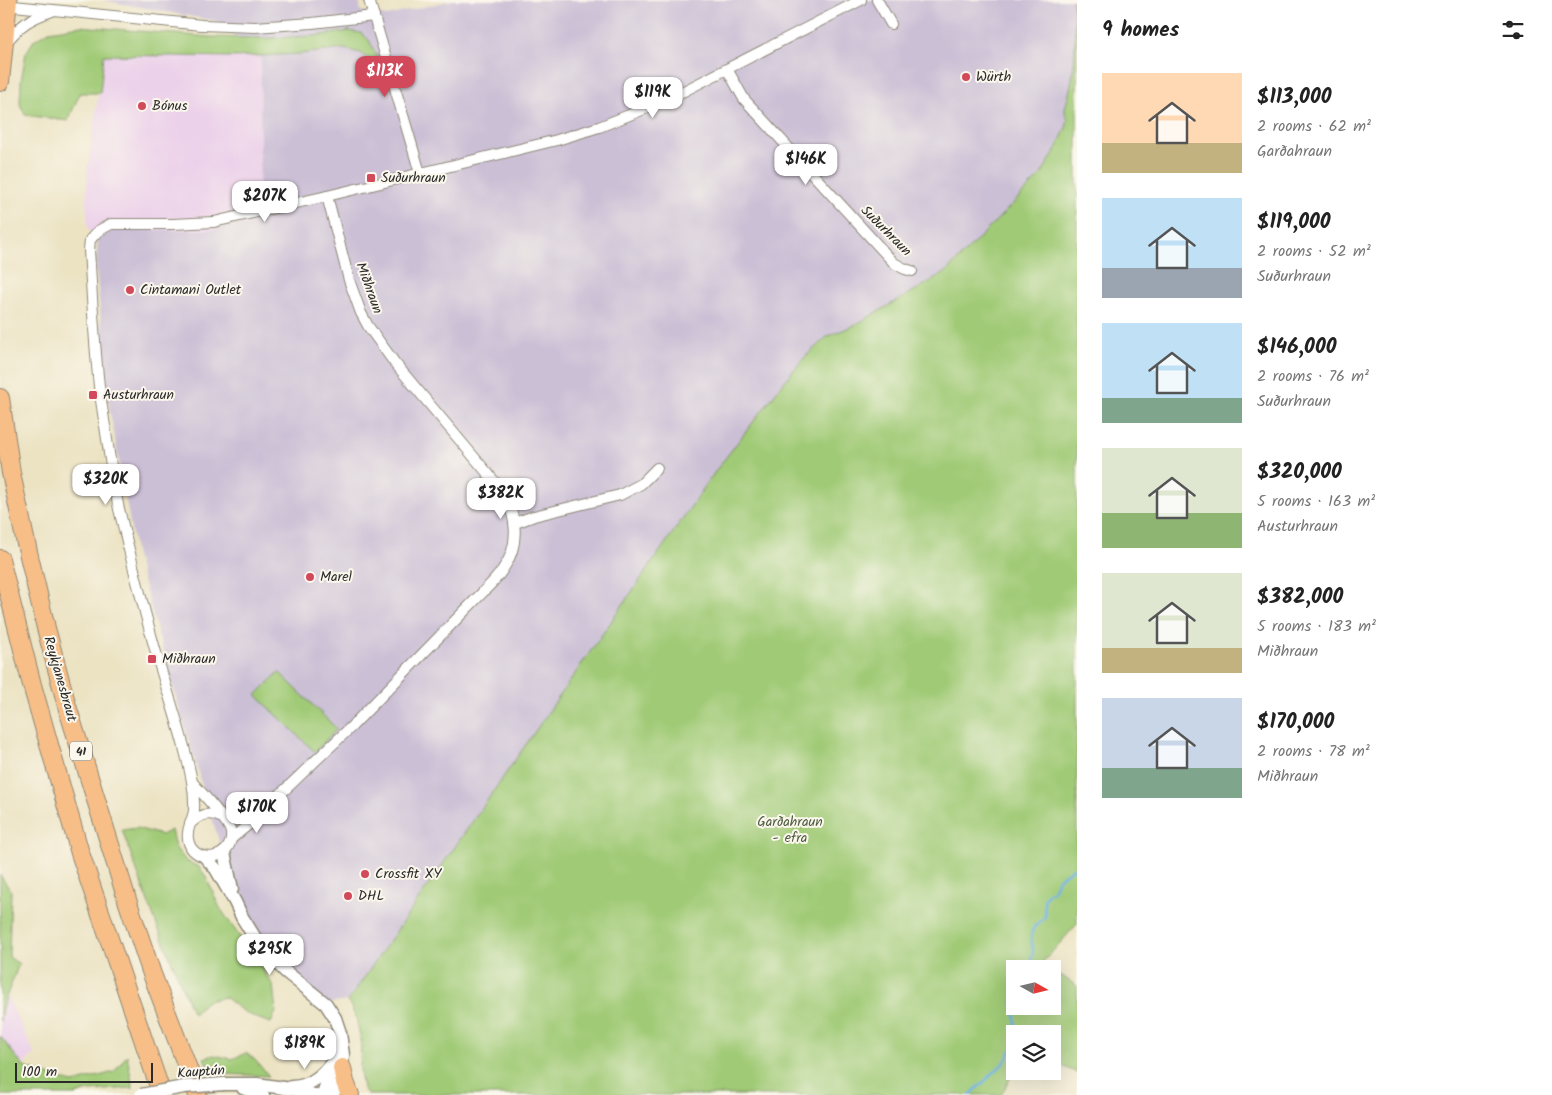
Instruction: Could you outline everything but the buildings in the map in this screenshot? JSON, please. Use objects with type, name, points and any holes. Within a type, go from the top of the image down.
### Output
[{"type":"highway","points":[[0,82],[5,3]]},
{"type":"highway","name":"Reykjanesbraut","points":[[0,398],[11,473],[25,539],[67,706],[128,903],[152,974],[198,1095]]},
{"type":"highway","name":"Reykjanesbraut","points":[[0,560],[32,685],[80,854],[162,1095]]},
{"type":"highway","points":[[136,1019],[137,1039],[156,1095]]},
{"type":"highway","points":[[337,1065],[350,1095]]},
{"type":"street","points":[[29,0],[39,9]]},
{"type":"street","points":[[369,0],[420,173]]},
{"type":"street","points":[[236,902],[216,869],[206,858],[194,852],[188,841],[188,829],[194,814],[193,783],[176,715],[157,656],[119,508],[114,480],[99,387],[89,250],[90,240],[98,230],[111,224],[214,222],[557,140],[599,127],[647,108],[861,0]]},
{"type":"street","points":[[877,0],[891,24]]},
{"type":"street","points":[[5,3],[39,9],[202,25],[255,27],[374,16]]},
{"type":"street","points":[[3,46],[22,25],[32,18],[53,10]]},
{"type":"street","name":"Suðurhraun","points":[[727,69],[744,99],[894,263],[912,271]]},
{"type":"street","name":"Miðhraun","points":[[222,818],[236,819],[263,808],[272,802],[352,726],[485,590],[504,568],[509,558],[515,534],[512,509],[500,488],[394,362],[368,326],[361,313],[349,280],[328,196]]},
{"type":"street","points":[[514,523],[620,494],[641,484],[658,468]]},
{"type":"street","points":[[193,783],[230,828],[231,839],[224,853],[212,858],[206,858]]},
{"type":"street","name":"Miðhraun","points":[[231,839],[248,825],[263,808]]},
{"type":"street","points":[[191,823],[206,814],[222,818]]},
{"type":"street","points":[[224,853],[236,902],[242,917],[260,946],[286,972],[326,1004],[336,1018],[343,1054],[322,1095]]},
{"type":"street","points":[[283,1088],[296,1087],[311,1082],[337,1065]]},
{"type":"street","points":[[333,1095],[337,1065]]},
{"type":"street","name":"Kauptún","points":[[229,1084],[263,1095]]},
{"type":"street","name":"Kauptún","points":[[141,1095],[184,1087],[257,1084],[314,1095]]},
{"type":"shaded area","points":[[102,0],[359,0],[361,11],[387,16],[452,0],[1073,0],[1076,36],[1074,72],[1065,108],[1068,119],[1066,128],[1054,153],[1040,176],[948,271],[858,335],[717,469],[348,1001],[323,1004],[246,923],[233,888],[136,556],[109,406],[96,267],[98,236],[114,230],[211,230],[259,220],[261,56],[215,21]]},
{"type":"shaded area","points":[[104,55],[261,56],[259,220],[211,230],[114,230],[98,236],[88,229],[86,202],[88,169]]},
{"type":"shaded area","points":[[0,981],[34,1053],[0,1093]]},
{"type":"green space","name":"Garðahraun - efra","points":[[1073,0],[1077,0],[1077,924],[1045,960],[1006,960],[1006,1015],[1061,1015],[1061,975],[1077,986],[1077,1073],[1061,1066],[1061,1025],[1006,1025],[1006,1080],[1009,1080],[1001,1095],[368,1095],[363,1089],[360,1071],[361,1041],[356,1018],[348,1001],[717,469],[791,373],[828,336],[855,325],[945,273],[1040,176],[1066,128],[1068,119],[1065,108],[1074,67],[1075,28]]},
{"type":"green space","points":[[80,26],[210,37],[268,38],[315,36],[349,31],[361,33],[369,40],[380,63],[375,65],[361,53],[344,49],[300,54],[234,57],[104,55],[100,93],[80,93],[68,121],[25,115],[20,104],[21,81],[26,53],[34,40],[49,31]]},
{"type":"green space","points":[[279,672],[337,729],[315,752],[256,695]]},
{"type":"green space","points":[[137,828],[161,835],[171,830],[175,847],[186,861],[199,867],[205,875],[220,908],[273,985],[276,1012],[271,1023],[246,1013],[225,997],[207,1001],[193,1014],[154,918],[122,830]]},
{"type":"green space","points":[[0,875],[11,891],[9,957],[19,964],[2,1008],[0,1021]]},
{"type":"green space","points":[[0,1036],[24,1067],[73,1083],[114,1072],[127,1055],[133,1088],[88,1091],[76,1095],[0,1095]]},
{"type":"green space","points":[[246,1053],[269,1076],[211,1073],[204,1058],[214,1055],[232,1059]]},
{"type":"waterway","points":[[1031,960],[1032,931],[1045,917],[1044,899],[1049,892],[1053,891],[1058,879],[1077,866]]},
{"type":"waterway","points":[[1015,1015],[1016,1025]]},
{"type":"waterway","points":[[970,1095],[1006,1060]]},
{"type":"place","name":"Würth","points":[[966,77]]},
{"type":"place","name":"Bónus","points":[[142,106]]},
{"type":"place","name":"Suðurhraun","points":[[371,178]]},
{"type":"place","name":"Cintamani Outlet","points":[[130,290]]},
{"type":"place","name":"Austurhraun","points":[[93,395]]},
{"type":"place","name":"Marel","points":[[310,577]]},
{"type":"place","name":"Miðhraun","points":[[152,659]]},
{"type":"place","name":"Crossfit XY","points":[[365,874]]},
{"type":"place","name":"DHL","points":[[348,896]]}]
